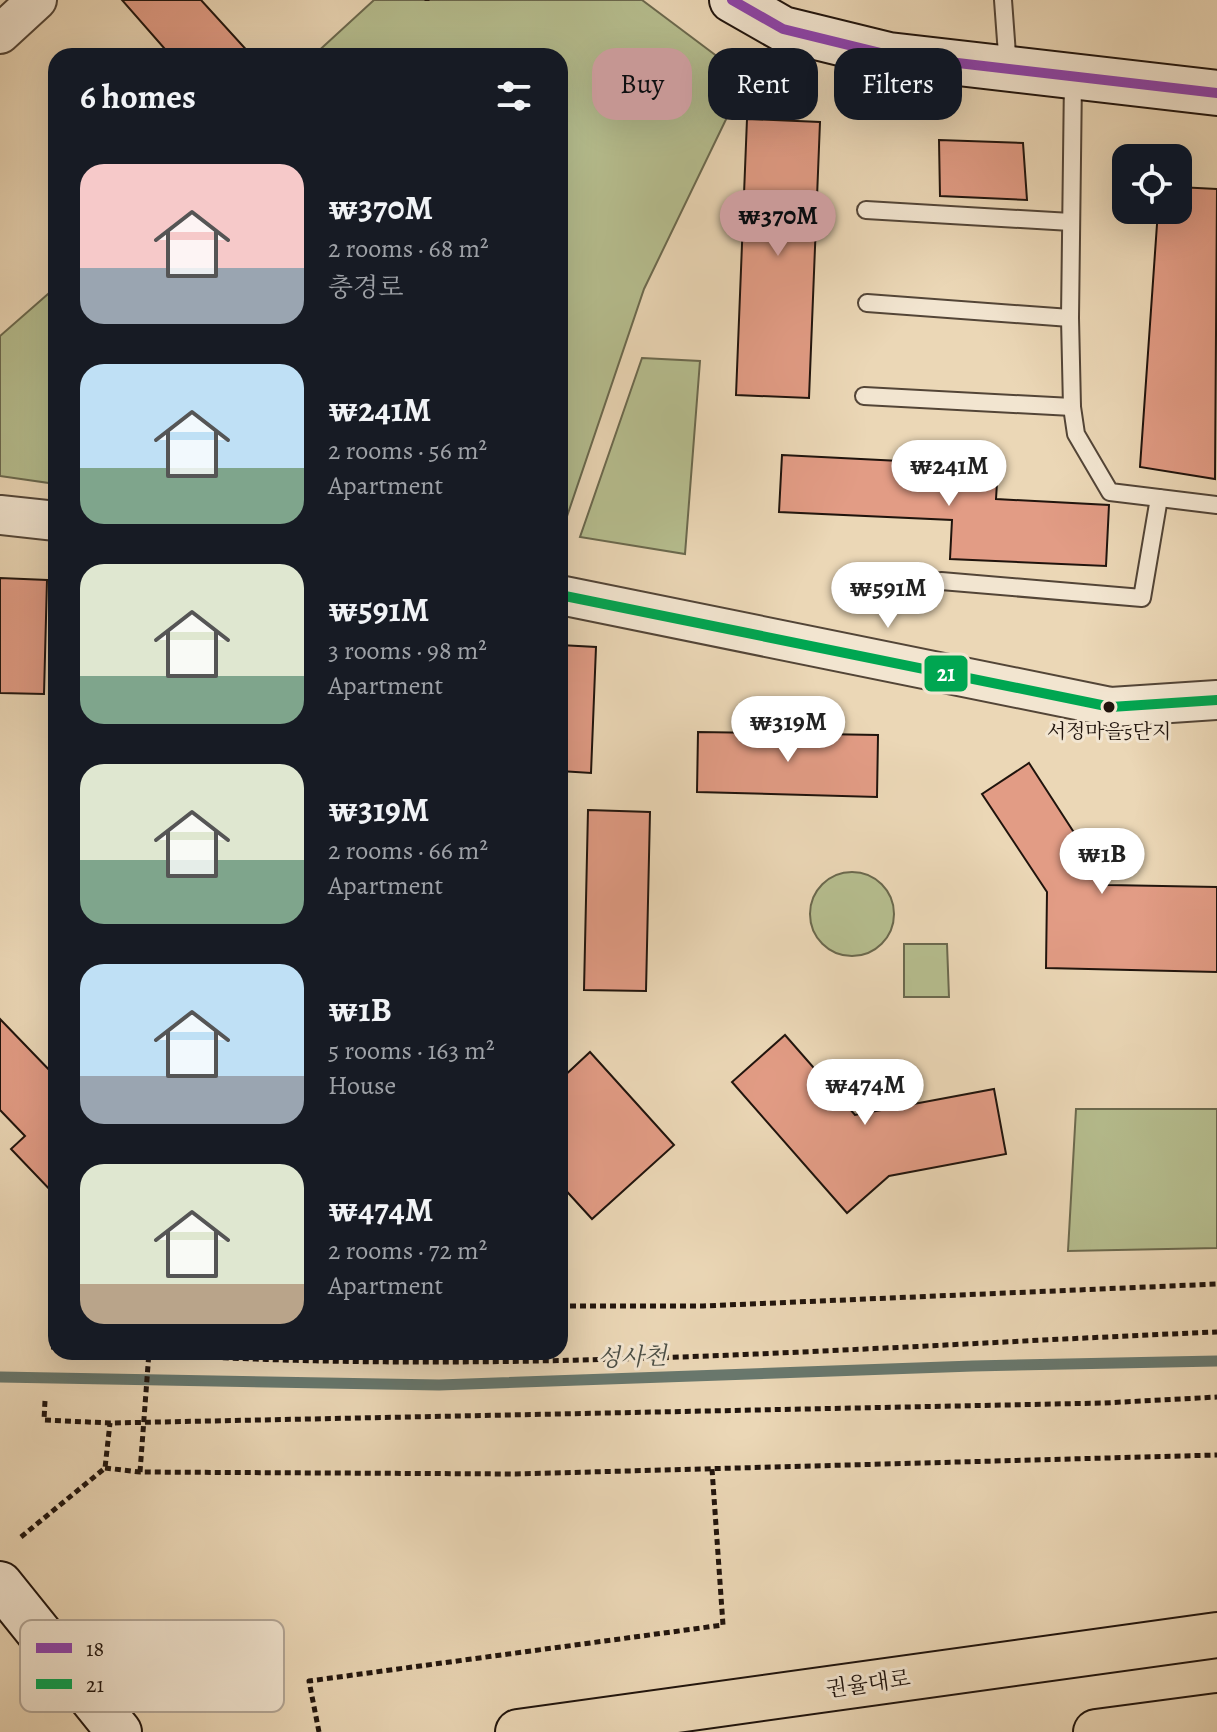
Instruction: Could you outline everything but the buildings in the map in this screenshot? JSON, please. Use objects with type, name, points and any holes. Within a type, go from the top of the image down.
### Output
[{"type":"highway","points":[[942,1672],[1217,1614]]},
{"type":"highway","name":"권율대로","points":[[518,1732],[1217,1635]]},
{"type":"highway","points":[[1096,1732],[1217,1716]]},
{"type":"main road","points":[[732,0],[783,29],[889,55],[1217,93]]},
{"type":"main road","points":[[0,1584],[29,1620]]},
{"type":"main road","points":[[103,1712],[119,1732]]},
{"type":"street","points":[[0,34],[37,0]]},
{"type":"street","points":[[0,515],[48,520]]},
{"type":"street","points":[[568,597],[1111,707],[1217,700]]},
{"type":"lane","points":[[1003,0],[1008,69]]},
{"type":"lane","points":[[1073,76],[1070,318],[1072,407],[1076,434],[1110,492],[1217,505]]},
{"type":"lane","points":[[866,210],[1071,222]]},
{"type":"lane","points":[[867,303],[1070,318]]},
{"type":"lane","points":[[864,396],[1072,407]]},
{"type":"lane","points":[[941,581],[1142,598],[1159,498]]},
{"type":"path","points":[[568,1306],[703,1306],[1217,1284]]},
{"type":"path","points":[[568,1359],[754,1355],[1217,1332]]},
{"type":"path","points":[[140,1472],[148,1360]]},
{"type":"path","points":[[388,1360],[492,1360]]},
{"type":"path","points":[[45,1401],[44,1420],[110,1423],[1088,1403],[1217,1397]]},
{"type":"path","points":[[21,1537],[105,1468],[110,1423]]},
{"type":"path","points":[[105,1468],[140,1472],[516,1474],[1217,1455]]},
{"type":"path","points":[[319,1732],[309,1681],[723,1625],[712,1469]]},
{"type":"green space","points":[[374,0],[642,0],[708,50],[708,120],[726,120],[644,289],[568,513],[568,48],[322,48]]},
{"type":"green space","points":[[48,294],[48,483],[0,476],[0,336]]},
{"type":"green space","points":[[642,358],[700,361],[685,554],[580,537]]},
{"type":"green space","points":[[852,872],[868,875],[882,884],[891,898],[894,914],[891,930],[882,944],[868,953],[852,956],[836,953],[822,944],[813,930],[810,914],[813,898],[822,884],[836,875]]},
{"type":"green space","points":[[904,944],[947,944],[949,997],[904,997]]},
{"type":"green space","points":[[1076,1109],[1217,1109],[1217,1248],[1068,1251]]},
{"type":"waterway","name":"성사천","points":[[0,1377],[439,1385],[973,1366],[1217,1361]]},
{"type":"transit line","name":"18","points":[[732,0],[783,29],[889,55],[1217,93]]},
{"type":"transit line","name":"21","points":[[568,597],[1111,707],[1217,700]]},
{"type":"place","name":"서정마을5단지","points":[[1109,707]]}]
